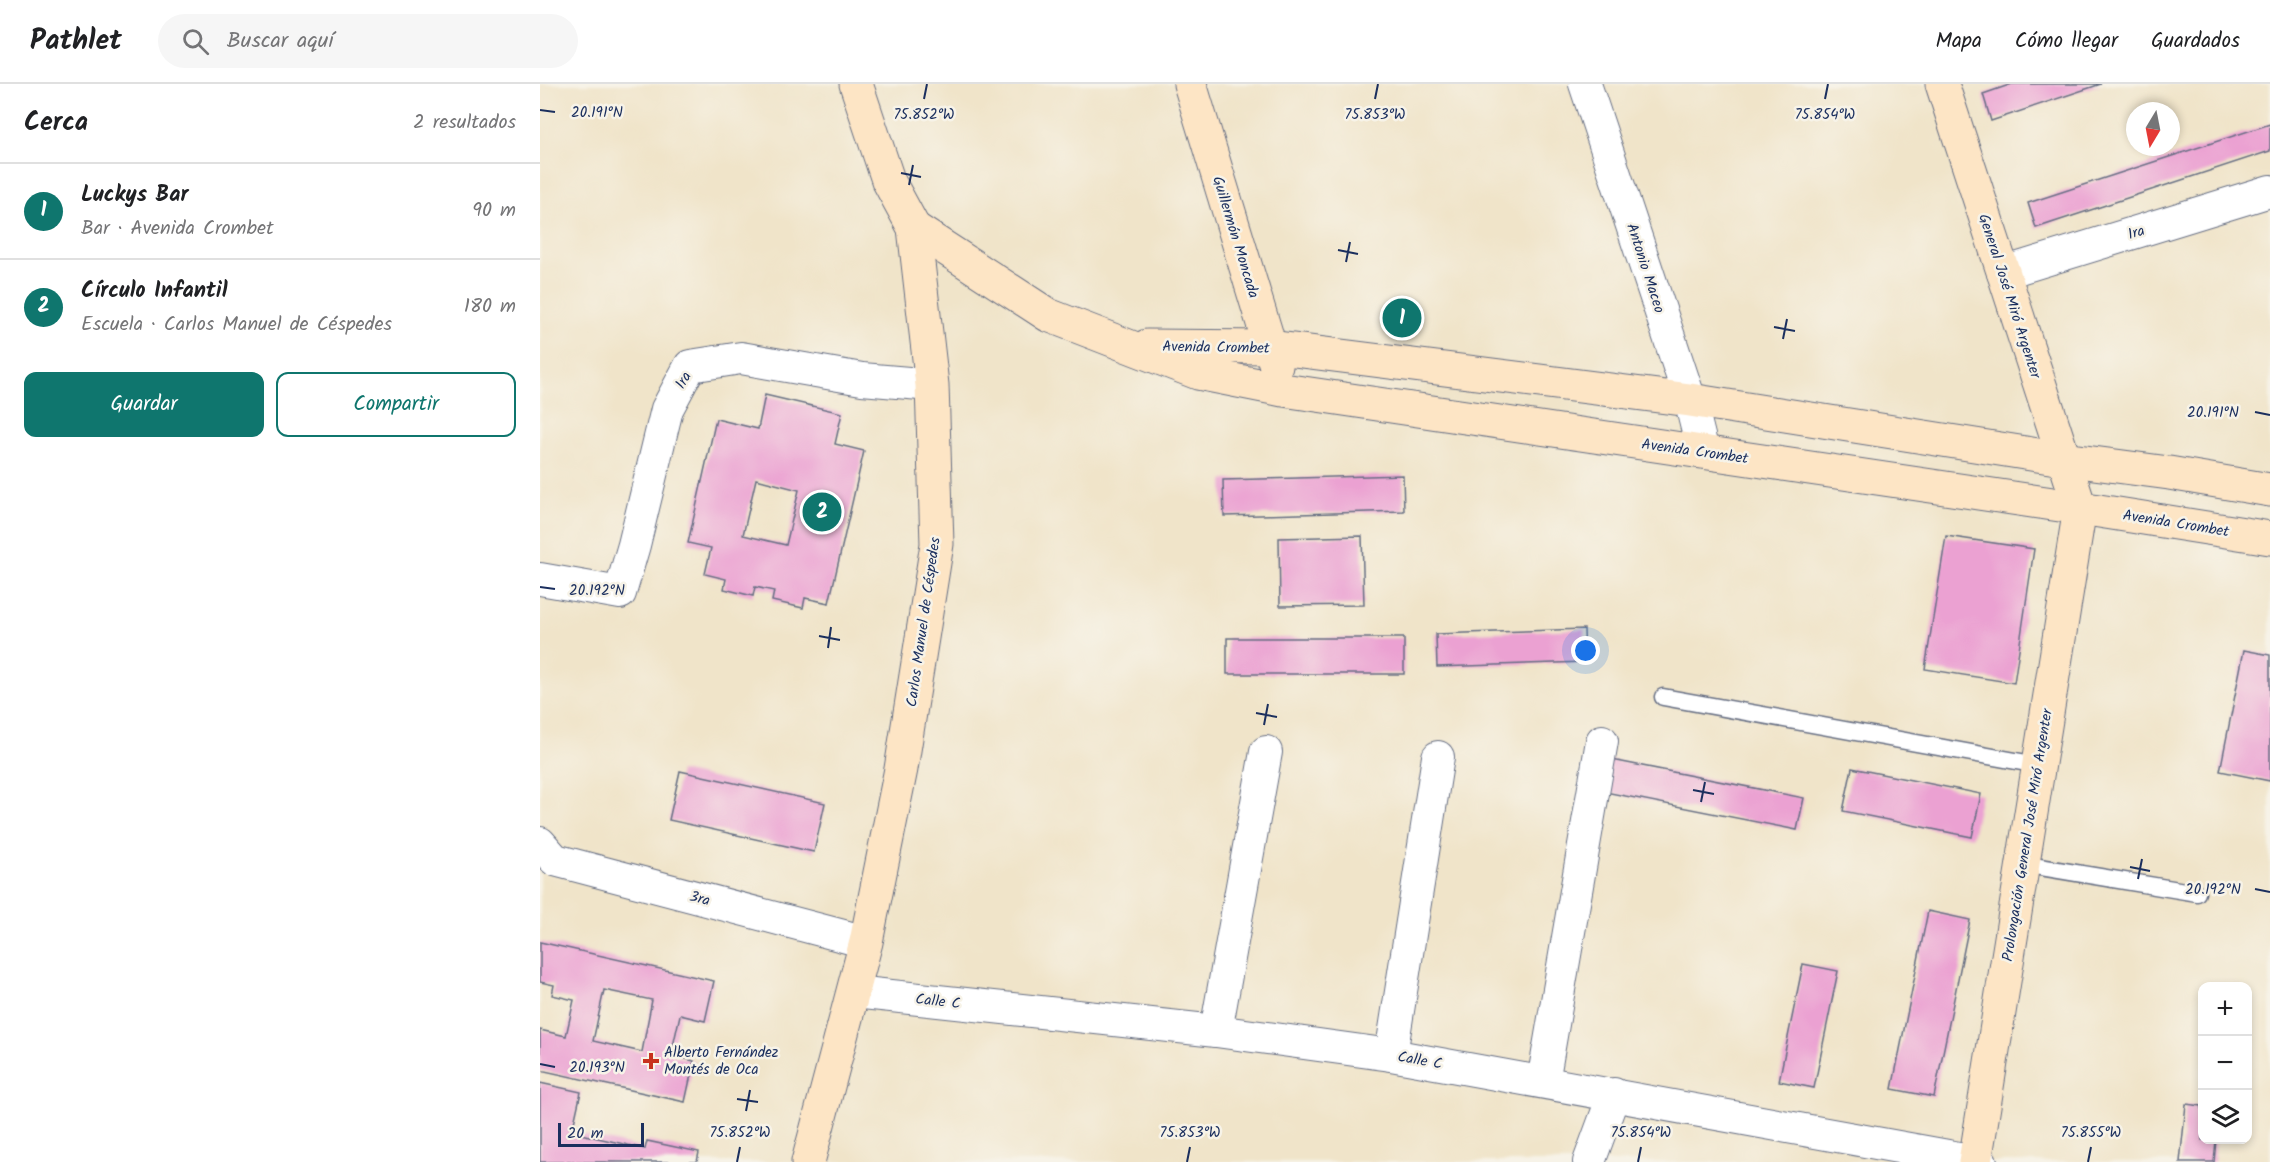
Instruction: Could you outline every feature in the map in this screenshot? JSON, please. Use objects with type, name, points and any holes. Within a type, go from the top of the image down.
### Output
[{"type":"main road","name":"Carlos Manuel de Céspedes","points":[[808,1162],[866,942],[901,769],[937,544],[932,385],[914,228],[888,180],[856,84]]},
{"type":"main road","name":"Guillermón Moncada","points":[[1190,84],[1283,390]]},
{"type":"main road","name":"General José Miró Argenter","points":[[1942,84],[2080,508]]},
{"type":"main road","name":"Avenida Crombet","points":[[914,228],[1048,315],[1198,373],[1283,390],[2270,538]]},
{"type":"main road","name":"Avenida Crombet","points":[[1125,346],[1270,347],[1690,400],[2270,490]]},
{"type":"main road","name":"Prolongación General José Miró Argenter","points":[[1977,1162],[2022,864],[2080,508]]},
{"type":"street","name":"Antonio Maceo","points":[[1585,84],[1690,400],[1703,453]]},
{"type":"street","name":"1ra","points":[[2003,273],[2270,191]]},
{"type":"street","name":"1ra","points":[[540,579],[620,593],[634,545],[666,409],[690,366],[741,358],[862,379],[932,385]]},
{"type":"street","points":[[1544,1082],[1602,741]]},
{"type":"street","points":[[1216,1031],[1266,752]]},
{"type":"street","points":[[1391,1055],[1438,757]]},
{"type":"street","name":"3ra","points":[[540,843],[555,861],[866,942]]},
{"type":"street","name":"Calle C","points":[[854,992],[1216,1031],[1391,1055],[1977,1162]]},
{"type":"street","points":[[1589,1162],[1614,1094]]},
{"type":"lane","points":[[1663,697],[2038,765]]},
{"type":"lane","points":[[2022,864],[2197,893]]},
{"type":"building","points":[[2012,84],[2101,84],[1991,121],[1983,94]]},
{"type":"building","points":[[2270,124],[2270,151],[2036,228],[2028,203],[2172,156],[2180,156],[2180,153]]},
{"type":"building","points":[[765,395],[842,413],[835,444],[864,451],[829,603],[805,598],[803,608],[772,601],[774,591],[755,587],[753,596],[724,589],[726,579],[705,574],[711,548],[688,543],[716,419],[758,429]],"holes":[[[756,479],[799,490],[786,545],[743,535]]]},
{"type":"building","points":[[1403,475],[1404,511],[1224,516],[1223,480]]},
{"type":"building","points":[[1362,536],[1364,605],[1280,606],[1279,538]]},
{"type":"building","points":[[1946,536],[2034,549],[2014,683],[1925,669]]},
{"type":"building","points":[[1584,629],[1585,662],[1437,667],[1436,634]]},
{"type":"building","points":[[1227,638],[1404,638],[1404,674],[1227,674]]},
{"type":"building","points":[[2244,650],[2270,655],[2270,781],[2220,771]]},
{"type":"building","points":[[1607,759],[1804,798],[1797,830],[1600,791]]},
{"type":"building","points":[[1852,768],[1981,794],[1972,837],[1843,811]]},
{"type":"building","points":[[680,771],[825,803],[814,852],[669,820]]},
{"type":"building","points":[[1928,911],[1970,920],[1934,1097],[1892,1089]]},
{"type":"building","points":[[540,942],[714,981],[705,1021],[680,1015],[671,1055],[694,1061],[685,1102],[540,1070],[540,1030],[566,1036],[574,1000],[552,995],[554,985],[540,982]],"holes":[[[604,990],[652,1000],[642,1052],[593,1041]]]},
{"type":"building","points":[[1803,964],[1838,971],[1814,1088],[1779,1081]]},
{"type":"building","points":[[540,1083],[581,1092],[572,1132],[645,1149],[647,1141],[699,1152],[697,1162],[540,1162]]},
{"type":"building","points":[[2186,1104],[2198,1106],[2198,1144],[2216,1144],[2214,1162],[2180,1162]]},
{"type":"place","name":"Luckys Bar","points":[[1402,318]]},
{"type":"place","name":"Círculo Infantil","points":[[822,512]]},
{"type":"place","name":"Alberto Fernández Montés de Oca","points":[[651,1061]]}]
